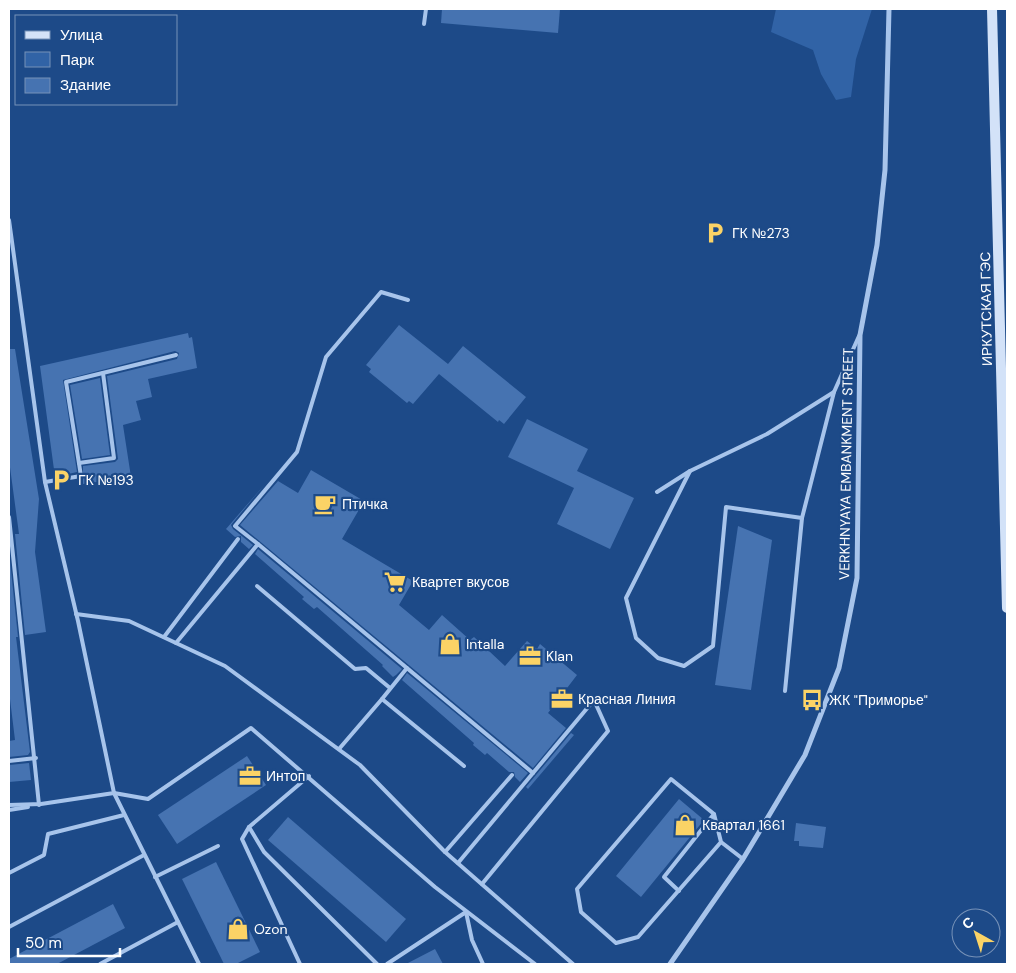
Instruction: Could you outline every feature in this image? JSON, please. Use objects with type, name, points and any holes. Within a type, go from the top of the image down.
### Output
[{"type":"main road","name":"ИРКУТСКАЯ ГЭС","points":[[992,9],[1007,608]]},
{"type":"street","name":"VERKHNYAYA EMBANKMENT STREET","points":[[670,964],[743,859],[805,755],[839,668],[857,578],[860,335],[877,245],[885,170],[889,9]]},
{"type":"lane","points":[[424,24],[426,9]]},
{"type":"lane","points":[[9,223],[45,482],[76,614],[114,793],[199,964]]},
{"type":"lane","points":[[408,300],[381,292],[326,357],[297,452],[235,526],[533,773]]},
{"type":"lane","points":[[785,691],[802,518],[834,392],[860,335]]},
{"type":"lane","points":[[45,482],[81,476],[66,382],[176,355]]},
{"type":"lane","points":[[79,463],[114,458],[103,373]]},
{"type":"lane","points":[[657,492],[690,470],[766,434],[834,392]]},
{"type":"lane","points":[[690,470],[626,598],[636,638],[658,658],[684,666],[714,646],[726,507],[802,518]]},
{"type":"lane","points":[[9,517],[41,804]]},
{"type":"lane","points":[[164,637],[238,539]]},
{"type":"lane","points":[[176,642],[258,544]]},
{"type":"lane","points":[[257,586],[355,669],[366,668],[390,688]]},
{"type":"lane","points":[[76,614],[129,621],[225,666],[360,765],[445,852],[574,964]]},
{"type":"lane","points":[[340,750],[407,668]]},
{"type":"lane","points":[[382,699],[464,766]]},
{"type":"lane","points":[[458,863],[594,700],[608,731],[482,884]]},
{"type":"lane","points":[[9,810],[114,793],[148,799],[251,728],[466,912],[535,964]]},
{"type":"lane","points":[[9,761],[36,758]]},
{"type":"lane","points":[[445,852],[512,774]]},
{"type":"lane","points":[[300,964],[242,839],[249,828],[309,776]]},
{"type":"lane","points":[[722,842],[638,937],[616,943],[580,912],[577,889],[671,779],[714,814],[722,842],[743,859]]},
{"type":"lane","points":[[9,805],[41,804]]},
{"type":"lane","points":[[678,890],[664,877],[714,814]]},
{"type":"lane","points":[[9,873],[44,855],[48,834],[124,815]]},
{"type":"lane","points":[[249,828],[264,852],[376,964]]},
{"type":"lane","points":[[155,878],[218,846]]},
{"type":"lane","points":[[9,927],[144,855]]},
{"type":"lane","points":[[387,964],[466,912]]},
{"type":"lane","points":[[466,912],[472,940],[483,964]]},
{"type":"lane","points":[[100,964],[178,922]]},
{"type":"green space","points":[[776,9],[872,9],[856,59],[851,97],[836,100],[821,74],[813,50],[771,32]]},
{"type":"building","points":[[442,9],[560,9],[558,33],[441,23]]},
{"type":"building","points":[[399,325],[448,364],[463,346],[526,397],[504,424],[499,420],[498,422],[439,374],[413,404],[409,401],[407,403],[369,372],[371,369],[366,365]]},
{"type":"building","points":[[188,333],[189,338],[192,337],[197,368],[148,379],[152,397],[136,401],[141,420],[123,425],[131,477],[83,484],[83,466],[115,462],[118,459],[107,376],[177,359],[179,353],[175,351],[63,380],[77,472],[55,477],[40,366]]},
{"type":"building","points":[[9,349],[15,349],[39,499],[35,552],[46,632],[25,635],[15,534],[19,534],[9,460]]},
{"type":"building","points":[[100,378],[110,455],[82,459],[70,385]]},
{"type":"building","points":[[527,419],[588,449],[577,471],[634,498],[610,549],[557,524],[574,488],[508,457]]},
{"type":"building","points":[[311,470],[364,501],[342,539],[413,581],[399,605],[429,630],[442,615],[470,640],[474,637],[505,666],[527,641],[537,649],[540,644],[577,675],[548,713],[566,728],[533,768],[240,525],[278,481],[298,493]]},
{"type":"building","points":[[265,484],[231,525],[233,529],[253,545],[249,549],[241,542],[241,536],[235,537],[226,529]]},
{"type":"building","points":[[738,526],[772,540],[751,690],[715,685]]},
{"type":"building","points":[[258,549],[402,669],[393,677],[383,665],[317,607],[314,609],[302,599],[304,597],[255,554]]},
{"type":"building","points":[[9,551],[18,637],[16,637],[30,752],[28,755],[9,757],[9,741],[15,740],[9,691]]},
{"type":"building","points":[[407,673],[528,773],[520,782],[515,777],[514,772],[509,772],[487,753],[485,755],[473,745],[474,743],[402,680]]},
{"type":"building","points":[[571,733],[574,735],[528,789],[526,787]]},
{"type":"building","points":[[247,756],[266,785],[177,844],[158,815]]},
{"type":"building","points":[[29,763],[31,780],[9,782],[9,765]]},
{"type":"building","points":[[679,799],[704,820],[641,897],[616,876]]},
{"type":"building","points":[[288,817],[406,919],[386,942],[268,840]]},
{"type":"building","points":[[796,823],[826,827],[823,848],[799,846],[799,841],[794,841]]},
{"type":"building","points":[[216,862],[260,952],[236,964],[224,964],[182,879]]},
{"type":"building","points":[[113,904],[125,928],[57,964],[9,964],[9,959]]},
{"type":"building","points":[[435,949],[443,964],[406,964]]},
{"type":"place","name":"ГК №273","points":[[715,233]]},
{"type":"place","name":"ГК №193","points":[[61,480]]},
{"type":"place","name":"Птичка","points":[[325,504]]},
{"type":"place","name":"Квартет вкусов","points":[[395,582]]},
{"type":"place","name":"Intalla","points":[[450,644]]},
{"type":"place","name":"Klan","points":[[530,656]]},
{"type":"place","name":"Красная Линия","points":[[562,699]]},
{"type":"place","name":"ЖК \"Приморье\"","points":[[812,700]]},
{"type":"place","name":"Интоп","points":[[250,776]]},
{"type":"place","name":"Квартал 1661","points":[[685,825]]},
{"type":"place","name":"Ozon","points":[[238,929]]}]
